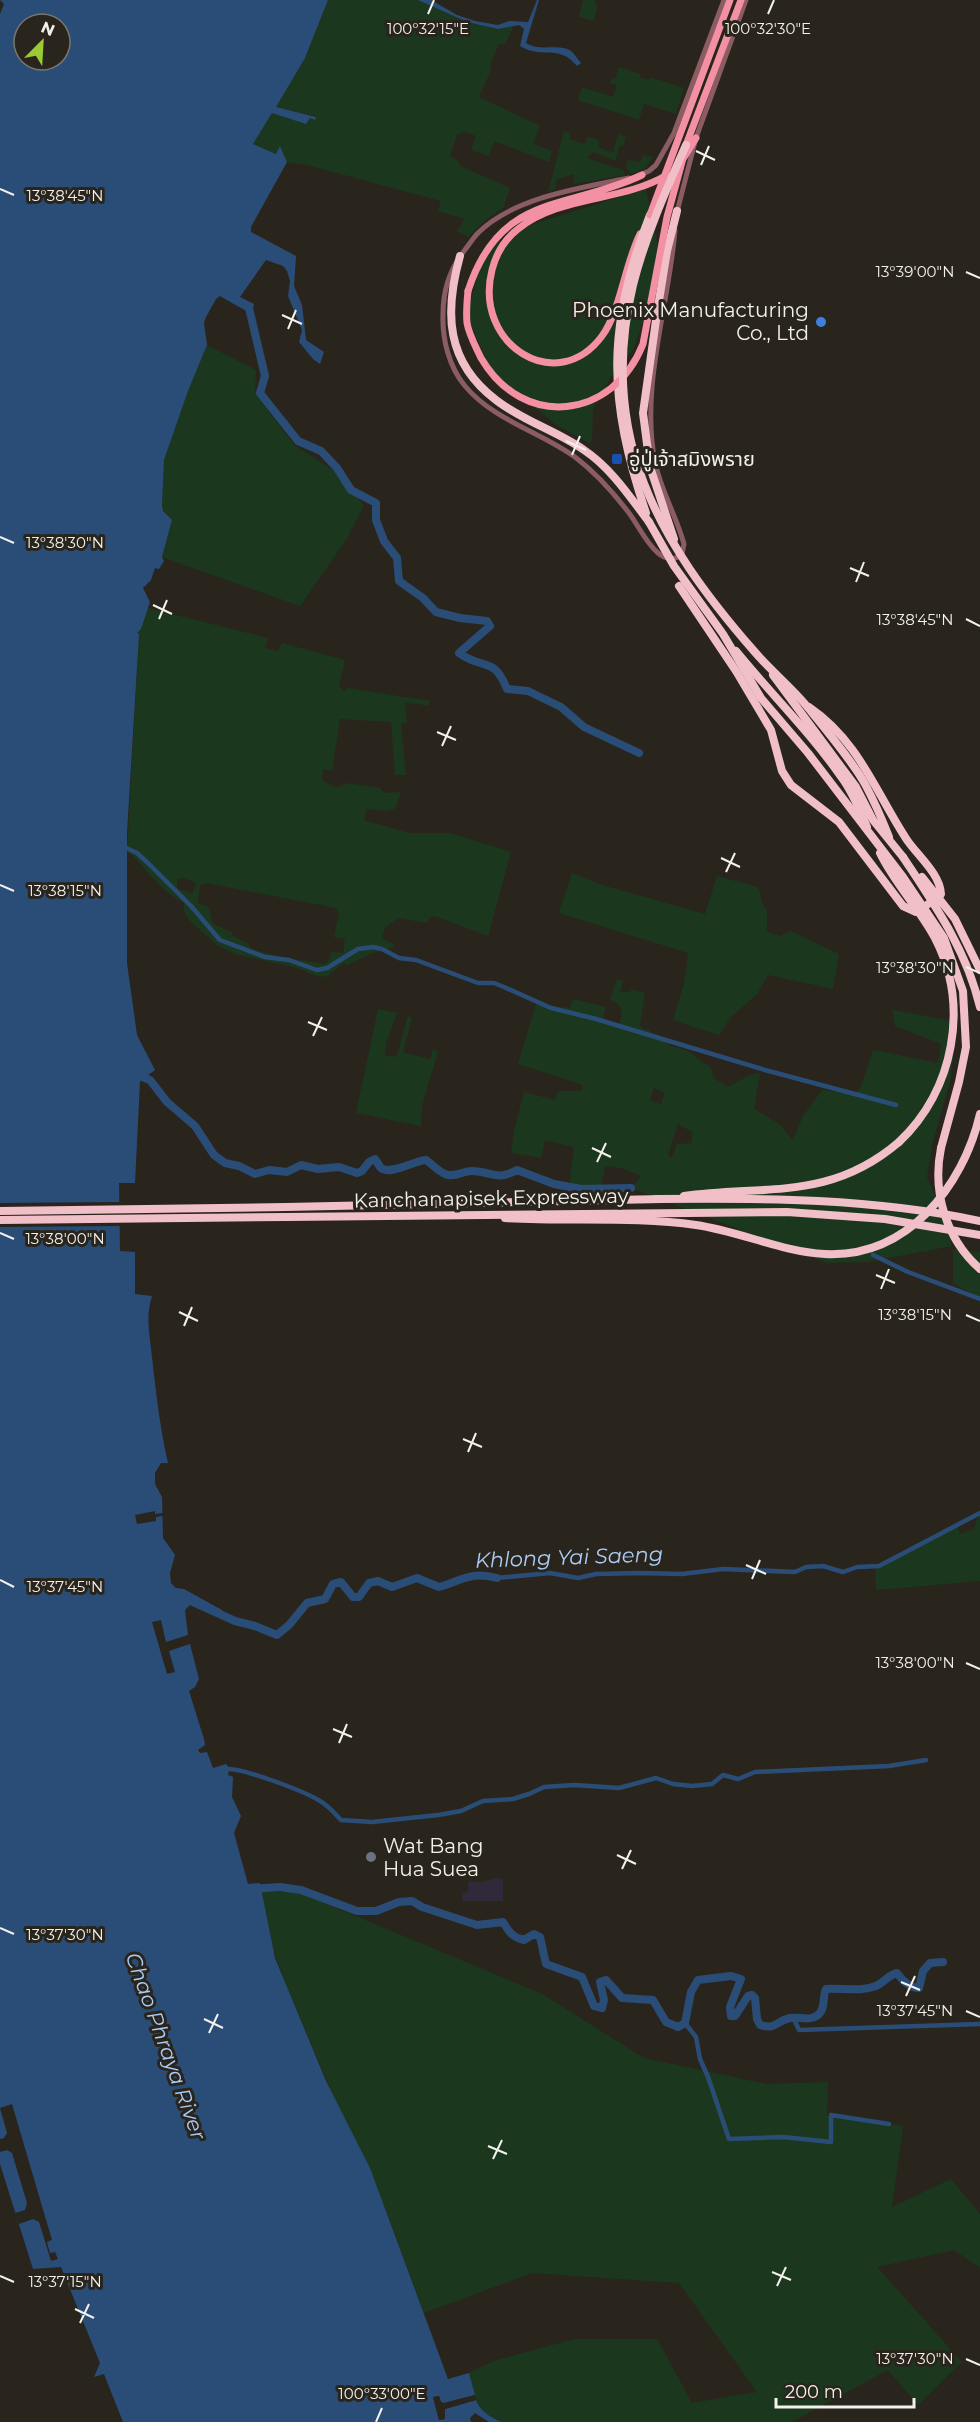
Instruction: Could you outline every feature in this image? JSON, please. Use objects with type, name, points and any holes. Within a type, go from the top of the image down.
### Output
[{"type":"highway","points":[[686,145],[639,264],[629,303],[624,360],[626,414],[636,462],[657,515],[678,552],[856,787],[873,820],[889,837],[947,924],[973,980],[980,1007]]},
{"type":"highway","points":[[677,210],[667,251],[643,413],[646,445],[658,496],[678,552]]},
{"type":"highway","points":[[649,522],[622,434],[617,360],[619,326],[625,292],[632,263],[651,215]]},
{"type":"highway","points":[[460,256],[450,301],[452,331],[459,358],[472,379],[497,401],[586,452],[625,490],[649,522],[674,566],[723,634],[774,698],[816,743],[842,778],[891,874],[935,938],[951,984],[954,1011],[951,1048],[939,1086],[926,1111],[909,1133],[889,1150],[864,1167],[837,1179],[789,1189],[656,1199]]},
{"type":"highway","points":[[678,586],[736,671],[771,730],[785,778],[839,822],[903,906],[916,912],[939,897],[941,888],[900,828],[874,782],[837,729],[805,704]]},
{"type":"highway","points":[[723,634],[761,698],[808,753],[930,915],[944,938],[963,991],[966,1047],[941,1148],[937,1174],[940,1200],[951,1231],[964,1253],[980,1269]]},
{"type":"highway","points":[[762,660],[805,704],[864,782],[889,837]]},
{"type":"highway","points":[[903,857],[931,888],[955,920],[980,970]]},
{"type":"highway","points":[[441,1215],[537,1220],[667,1221],[724,1230],[806,1252],[825,1254],[861,1251],[903,1233],[925,1216],[936,1203],[967,1154],[980,1114]]},
{"type":"highway","name":"Kanchanapisek Expressway","points":[[0,1211],[788,1198],[886,1204],[980,1221]]},
{"type":"highway","name":"Kanchanapisek Expressway","points":[[0,1220],[787,1212],[885,1219],[980,1235]]},
{"type":"main road","points":[[696,138],[680,164],[660,180],[548,212],[517,229],[504,244],[493,264],[488,298],[490,313],[496,328],[516,350],[535,359],[553,362],[572,360],[588,350],[604,334],[634,246],[651,215],[730,0]]},
{"type":"main road","points":[[642,175],[606,189],[537,209],[516,220],[490,243],[474,271],[468,291],[468,325],[474,345],[500,382],[517,395],[547,406],[576,406],[600,397],[617,386],[637,361],[644,344],[667,217],[686,145],[741,0]]},
{"type":"street","points":[[724,0],[674,133],[656,165],[642,175],[592,185],[531,202],[499,217],[478,233],[460,256],[447,285],[442,306],[442,330],[447,349],[465,386],[496,412],[548,440],[581,462],[612,492],[656,552],[673,559],[682,554],[684,544],[660,481],[655,460],[651,409],[677,210],[696,138],[746,0]]},
{"type":"shaded area","points":[[497,1878],[503,1879],[503,1901],[462,1901],[462,1893],[468,1892],[469,1881],[481,1882]]},
{"type":"green space","points":[[328,0],[418,0],[467,22],[498,29],[514,25],[506,43],[498,45],[490,66],[492,68],[479,97],[540,126],[533,144],[552,151],[549,162],[494,141],[489,156],[471,150],[476,136],[464,131],[457,134],[450,157],[456,159],[460,166],[510,188],[503,208],[468,237],[457,231],[465,219],[438,211],[441,201],[307,165],[287,162],[280,146],[276,154],[253,144],[272,113],[306,124],[310,118],[314,120],[316,116],[275,107],[305,58]]},
{"type":"green space","points":[[583,0],[595,0],[595,5],[598,5],[594,21],[579,17]]},
{"type":"green space","points":[[619,67],[640,74],[640,77],[649,80],[650,77],[684,88],[676,114],[644,104],[639,120],[578,100],[582,87],[613,97],[617,86],[610,83],[612,78],[615,79]]},
{"type":"green space","points":[[564,131],[571,133],[569,139],[585,144],[588,137],[599,140],[599,148],[613,152],[618,134],[626,137],[623,146],[620,145],[615,161],[593,152],[587,158],[623,170],[625,175],[574,184],[573,174],[556,180],[556,189],[548,192]]},
{"type":"green space","points":[[643,155],[653,157],[645,169],[630,174],[626,166],[628,160],[640,162]]},
{"type":"green space","points":[[646,189],[660,256],[649,306],[633,350],[612,375],[593,409],[592,441],[589,443],[555,424],[491,371],[467,315],[484,252],[517,229]]},
{"type":"green space","points":[[207,345],[256,370],[255,393],[294,445],[333,470],[364,505],[346,540],[300,606],[162,557],[172,520],[163,511],[162,506],[164,460]]},
{"type":"green space","points":[[147,608],[268,638],[265,648],[278,651],[282,643],[345,660],[339,686],[344,691],[348,688],[430,701],[429,706],[405,702],[407,722],[401,724],[406,775],[395,775],[391,722],[340,719],[332,771],[323,769],[322,779],[337,787],[346,783],[380,788],[384,793],[401,792],[395,809],[385,811],[367,809],[364,820],[409,833],[450,833],[511,852],[488,936],[435,916],[430,917],[427,923],[398,918],[385,928],[382,938],[393,944],[393,948],[373,953],[347,965],[343,963],[328,976],[319,977],[297,968],[235,954],[218,946],[189,920],[184,911],[184,903],[161,886],[127,851],[139,634],[137,633]],"holes":[[[184,878],[196,883],[192,894],[177,888],[177,879]],[[206,883],[336,908],[339,913],[334,937],[345,939],[343,953],[331,952],[329,960],[324,964],[251,949],[248,944],[233,936],[232,932],[213,924],[208,906],[198,904],[200,885]]]},
{"type":"green space","points":[[572,873],[602,885],[705,914],[717,876],[758,887],[763,905],[767,910],[767,932],[780,936],[791,931],[839,954],[833,989],[768,975],[757,994],[730,1018],[719,1035],[673,1020],[684,984],[688,953],[559,913]]},
{"type":"green space","points":[[617,979],[623,981],[620,992],[630,992],[632,989],[645,993],[640,1024],[642,1028],[650,1030],[652,1034],[668,1038],[668,1045],[689,1051],[701,1062],[710,1066],[714,1078],[728,1087],[748,1076],[760,1073],[754,1109],[779,1124],[793,1140],[803,1116],[822,1090],[854,1094],[861,1087],[873,1050],[938,1063],[941,1044],[895,1026],[892,1010],[954,1021],[950,1082],[932,1144],[927,1177],[938,1201],[952,1246],[867,1262],[827,1263],[631,1188],[641,1176],[621,1168],[605,1166],[600,1194],[568,1194],[574,1147],[545,1140],[541,1158],[511,1153],[524,1092],[555,1100],[558,1091],[581,1091],[583,1085],[518,1064],[536,1004],[570,1008],[573,999],[606,1007],[603,1017],[605,1023],[619,1026],[620,1007],[610,999]],"holes":[[[654,1088],[665,1093],[661,1104],[650,1101]],[[678,1124],[692,1132],[692,1143],[677,1144],[672,1158],[668,1155]]]},
{"type":"green space","points":[[378,1009],[397,1013],[386,1043],[385,1055],[396,1057],[408,1016],[412,1018],[403,1052],[430,1059],[433,1049],[438,1051],[422,1106],[421,1126],[356,1113]]},
{"type":"green space","points":[[953,1249],[980,1252],[980,1298],[953,1283]]},
{"type":"green space","points":[[978,1516],[980,1516],[980,1581],[876,1590],[875,1569],[957,1526],[960,1534],[974,1529]]},
{"type":"green space","points":[[262,1892],[298,1892],[542,1994],[644,2058],[766,2084],[828,2082],[827,2115],[903,2126],[892,2207],[951,2179],[980,2214],[980,2268],[954,2250],[877,2267],[962,2362],[918,2405],[888,2370],[792,2422],[501,2422],[486,2414],[478,2403],[469,2373],[494,2361],[574,2339],[657,2339],[692,2403],[757,2392],[679,2283],[532,2273],[424,2313],[370,2168],[331,2091],[288,1989],[273,1949]]},
{"type":"water","name":"Chao Phraya River","points":[[0,0],[328,0],[305,58],[276,107],[316,117],[315,120],[310,118],[306,124],[272,113],[253,144],[276,154],[280,146],[287,162],[251,227],[251,232],[296,256],[294,286],[302,305],[306,340],[324,352],[320,364],[299,342],[302,330],[288,296],[290,281],[287,271],[283,266],[266,260],[240,297],[254,304],[253,308],[239,307],[220,296],[206,317],[204,323],[207,345],[164,460],[162,506],[163,511],[172,520],[162,557],[164,561],[159,569],[155,568],[151,580],[143,588],[150,602],[141,629],[137,633],[139,634],[127,833],[127,963],[137,1035],[155,1070],[140,1081],[135,1183],[119,1183],[120,1251],[135,1252],[135,1294],[152,1296],[148,1319],[149,1334],[158,1410],[168,1463],[161,1463],[155,1473],[155,1484],[162,1497],[163,1538],[175,1555],[170,1573],[171,1583],[176,1588],[184,1589],[222,1610],[221,1615],[202,1606],[190,1605],[185,1610],[188,1635],[166,1642],[161,1620],[152,1622],[167,1674],[175,1672],[169,1651],[190,1644],[199,1679],[195,1687],[189,1691],[205,1745],[198,1750],[200,1753],[207,1752],[213,1768],[226,1764],[229,1768],[228,1775],[233,1777],[232,1797],[241,1816],[234,1833],[248,1884],[260,1883],[275,1958],[326,2081],[370,2168],[448,2379],[469,2373],[475,2395],[444,2403],[441,2402],[439,2396],[433,2397],[439,2420],[445,2419],[445,2409],[476,2400],[486,2413],[501,2422],[489,2422],[475,2413],[470,2418],[471,2422],[123,2422],[104,2374],[94,2377],[100,2363],[61,2267],[33,2269],[0,2164],[0,14],[4,4]]},
{"type":"water","points":[[418,0],[431,0],[457,15],[498,25],[509,21],[528,22],[539,0],[526,43],[537,47],[566,49],[572,52],[581,63],[577,66],[563,55],[536,52],[520,46],[524,29],[519,25],[498,29],[467,22]]},
{"type":"pier","points":[[122,1202],[122,1226],[0,1227],[0,1203]]},
{"type":"pier","points":[[155,1511],[155,1514],[163,1513],[163,1516],[156,1517],[156,1521],[137,1524],[135,1515]]},
{"type":"pier","points":[[12,2104],[52,2240],[47,2242],[50,2253],[55,2252],[58,2259],[51,2261],[39,2222],[33,2219],[19,2224],[15,2213],[25,2210],[27,2203],[12,2153],[7,2150],[0,2152],[0,2139],[4,2138],[7,2133],[0,2108]]},
{"type":"pier","points":[[475,2395],[476,2400],[445,2409],[445,2419],[439,2420],[433,2397],[439,2396],[441,2402],[444,2403]]},
{"type":"waterway","points":[[239,302],[249,308],[265,376],[260,393],[298,441],[321,451],[337,468],[351,490],[376,503],[376,520],[384,541],[397,558],[399,581],[423,598],[436,612],[487,621],[490,626],[459,653],[492,667],[502,678],[507,689],[528,691],[561,707],[584,727],[639,753]]},
{"type":"waterway","points":[[122,846],[137,853],[149,864],[191,906],[220,940],[265,957],[289,960],[317,970],[327,968],[358,949],[373,947],[382,949],[399,958],[416,960],[478,983],[494,983],[551,1008],[896,1105]]},
{"type":"waterway","points":[[134,1074],[150,1080],[167,1102],[195,1126],[214,1155],[225,1163],[239,1166],[255,1174],[269,1170],[287,1172],[301,1165],[318,1169],[339,1167],[357,1173],[375,1159],[384,1170],[426,1160],[448,1175],[479,1171],[498,1176],[517,1170],[554,1184],[581,1189],[631,1188]]},
{"type":"waterway","points":[[873,1255],[908,1272],[980,1299]]},
{"type":"waterway","name":"Khlong Yai Saeng","points":[[497,1578],[550,1573],[578,1578],[596,1574],[682,1574],[723,1569],[795,1572],[806,1567],[823,1566],[843,1572],[857,1567],[879,1566],[980,1513]]},
{"type":"waterway","name":"Khlong Yai Saeng","points":[[193,1602],[235,1621],[277,1635],[289,1625],[307,1603],[325,1599],[333,1584],[341,1582],[353,1597],[359,1597],[369,1583],[378,1581],[392,1587],[417,1578],[439,1587],[480,1575],[497,1578]]},
{"type":"waterway","points":[[224,1769],[272,1780],[301,1792],[329,1807],[341,1820],[372,1822],[461,1811],[483,1801],[513,1799],[544,1787],[574,1785],[619,1788],[656,1778],[673,1784],[692,1786],[712,1784],[723,1775],[738,1779],[755,1772],[889,1766],[926,1760]]},
{"type":"waterway","points":[[252,1889],[280,1887],[301,1890],[357,1911],[376,1911],[399,1902],[412,1901],[422,1907],[477,1925],[503,1922],[511,1934],[520,1939],[524,1940],[534,1934],[540,1937],[546,1964],[582,1977],[594,2006],[602,2008],[604,2000],[600,1982],[606,1980],[622,1998],[653,2000],[666,2022],[678,2027],[685,2023],[691,1992],[698,1980],[731,1976],[741,1979],[730,2007],[731,2016],[735,2016],[748,1996],[752,1995],[755,1998],[757,2019],[760,2025],[773,2026],[790,2018],[811,2018],[818,2015],[822,2010],[826,1989],[870,1988],[897,1973],[909,1985],[919,1988],[923,1971],[930,1963],[943,1962]]},
{"type":"waterway","points":[[793,2017],[799,2030],[980,2024]]},
{"type":"waterway","points":[[685,2023],[696,2037],[700,2059],[729,2139],[783,2137],[831,2142],[831,2115],[889,2124]]},
{"type":"place","name":"Phoenix Manufacturing Co., Ltd","points":[[821,322]]},
{"type":"place","name":"อู่ปู่เจ้าสมิงพราย","points":[[617,459]]},
{"type":"place","name":"Wat Bang Hua Suea","points":[[371,1857]]}]
